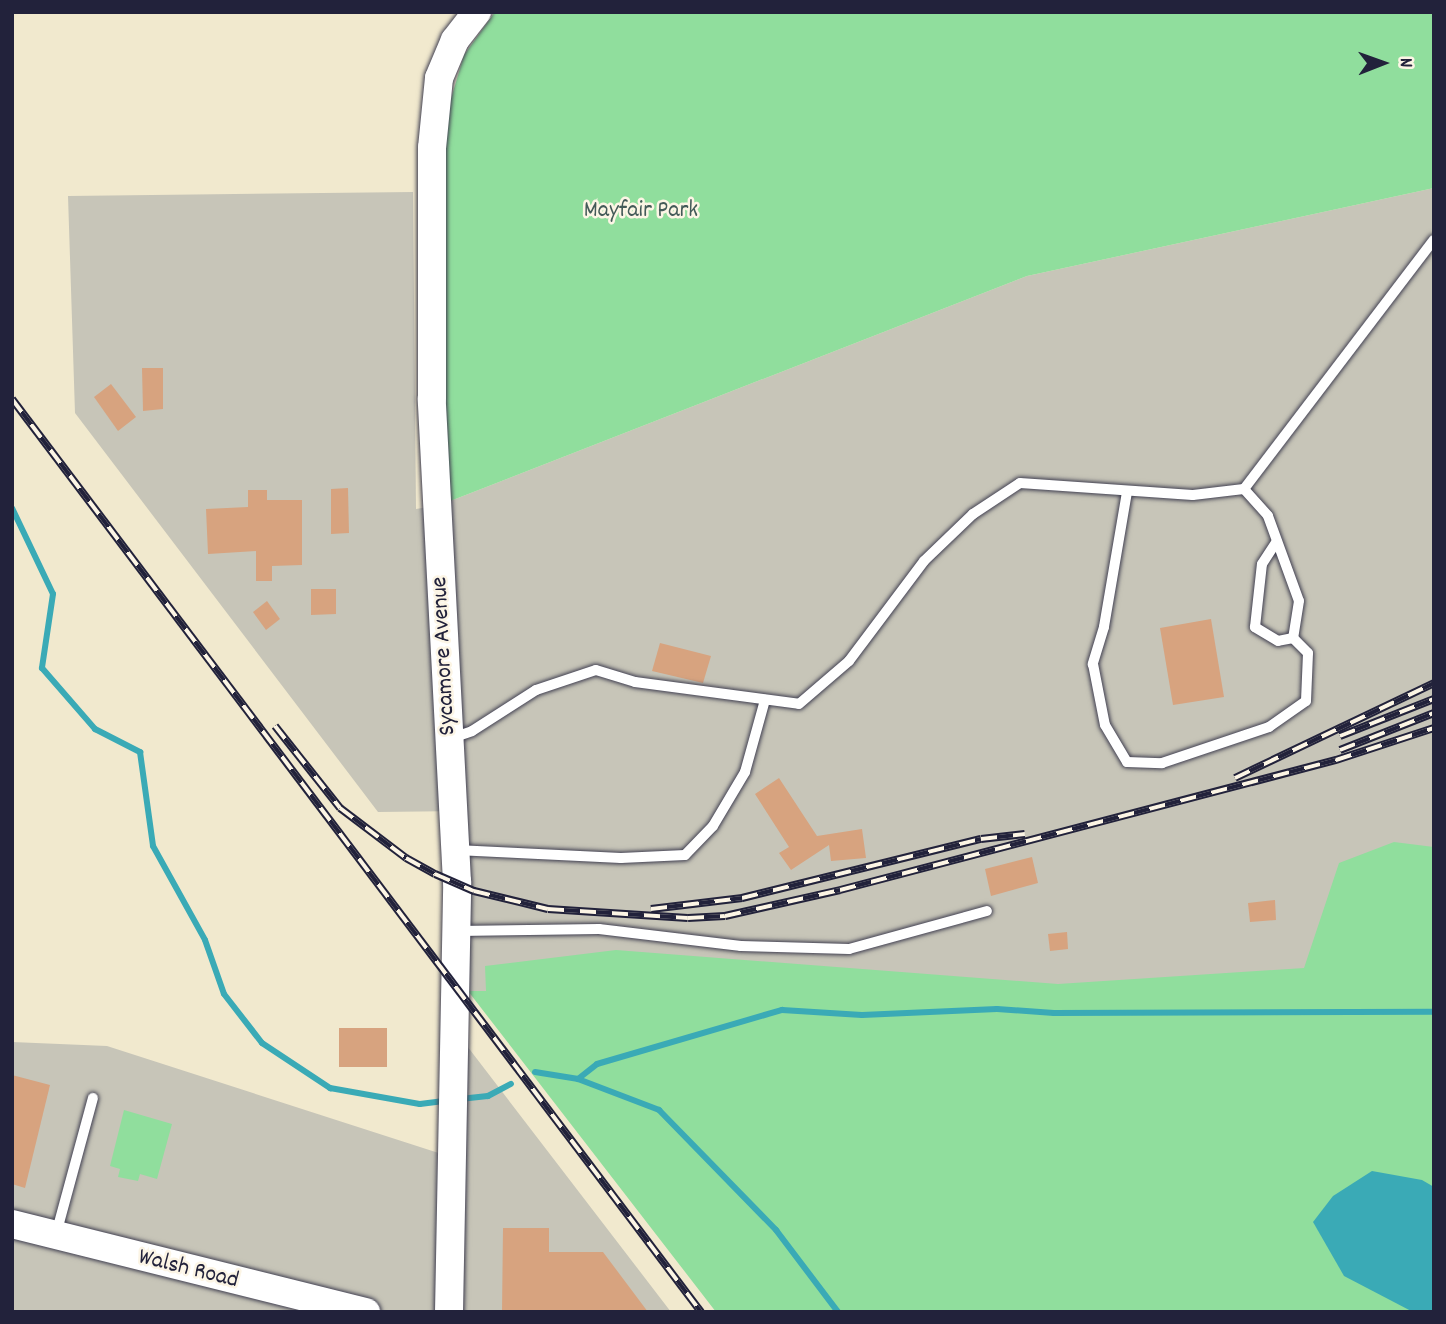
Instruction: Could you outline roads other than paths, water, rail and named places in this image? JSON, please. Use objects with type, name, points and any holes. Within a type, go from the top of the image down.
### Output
[{"type":"street","name":"Sycamore Avenue","points":[[449,1312],[456,931],[450,739],[432,399],[432,148],[439,78],[455,40],[477,12]]},
{"type":"street","name":"Walsh Road","points":[[12,1224],[366,1312]]},
{"type":"lane","points":[[450,739],[472,732],[536,690],[596,670],[635,682],[800,705],[849,661],[924,561],[973,514],[1020,483],[1193,495],[1244,489],[1434,240]]},
{"type":"lane","points":[[1244,489],[1269,516],[1299,601],[1293,638]]},
{"type":"lane","points":[[1127,492],[1104,627],[1093,664],[1105,725],[1127,762],[1162,763],[1269,727],[1306,701],[1308,653],[1293,638]]},
{"type":"lane","points":[[1277,541],[1262,564],[1255,626],[1278,641],[1293,638]]},
{"type":"lane","points":[[454,850],[621,858],[685,855],[713,826],[745,772],[765,701]]},
{"type":"lane","points":[[456,931],[599,929],[741,946],[849,949],[987,911]]},
{"type":"lane","points":[[56,1236],[93,1098]]},
{"type":"water","points":[[1372,1171],[1422,1180],[1434,1187],[1434,1312],[1413,1312],[1344,1276],[1313,1222],[1333,1196]]},
{"type":"waterway","points":[[12,508],[53,594],[42,668],[95,729],[140,752],[153,846],[205,940],[224,994],[262,1043],[330,1088],[420,1104],[446,1101]]},
{"type":"waterway","points":[[578,1079],[597,1064],[782,1010],[862,1015],[997,1009],[1054,1013],[1434,1012]]},
{"type":"waterway","points":[[535,1072],[578,1079],[659,1110],[776,1230],[838,1312]]},
{"type":"waterway","points":[[460,1099],[488,1096],[511,1084]]},
{"type":"railway","points":[[12,399],[701,1312]]},
{"type":"railway","points":[[1235,778],[1434,683]]},
{"type":"railway","points":[[1340,736],[1434,699]]},
{"type":"railway","points":[[1340,750],[1434,713]]},
{"type":"railway","points":[[275,726],[340,808],[406,858],[435,874],[474,891],[548,909],[688,918],[725,916],[840,890],[1336,760],[1434,728]]},
{"type":"railway","points":[[651,909],[742,898],[981,839],[1025,834]]},
{"type":"park label","name":"Mayfair Park","points":[[641,212]]}]
